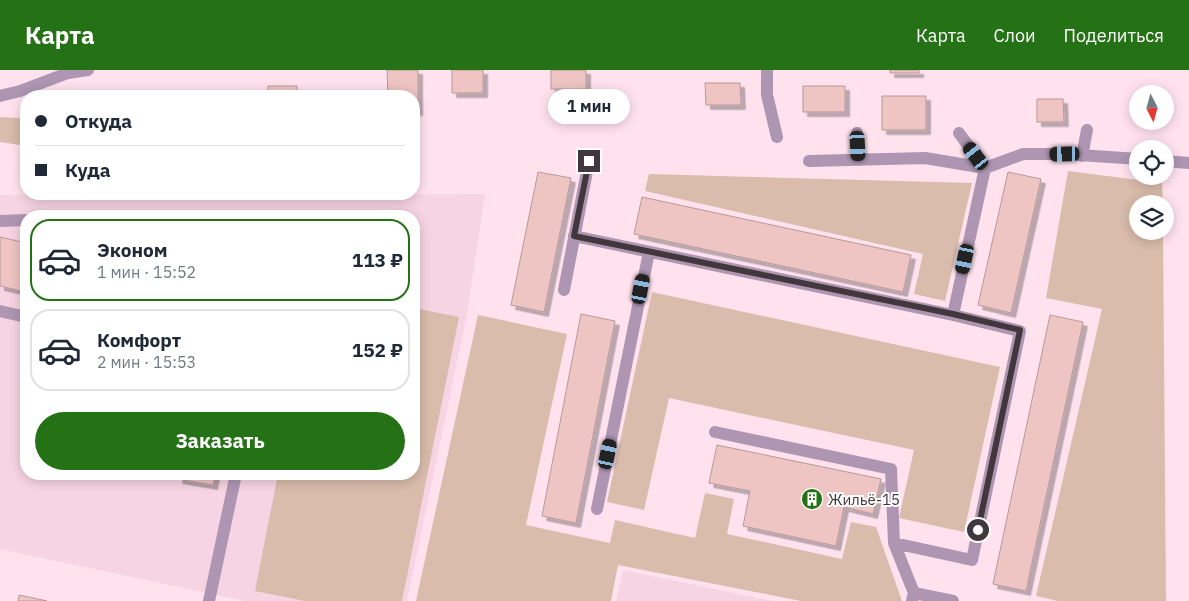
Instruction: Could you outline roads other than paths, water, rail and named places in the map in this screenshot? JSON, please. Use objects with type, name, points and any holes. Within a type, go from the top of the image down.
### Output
[{"type":"street","points":[[25,90],[68,73],[88,70]]},
{"type":"street","points":[[767,70],[768,95],[777,137]]},
{"type":"street","points":[[0,96],[20,92]]},
{"type":"street","points":[[1082,156],[1087,130]]},
{"type":"street","points":[[857,133],[858,160]]},
{"type":"street","points":[[953,314],[985,168],[959,133]]},
{"type":"street","points":[[809,161],[925,158],[985,168],[1023,154],[1065,154],[1129,159]]},
{"type":"street","points":[[564,290],[589,161]]},
{"type":"street","points":[[1174,162],[1189,163]]},
{"type":"street","points":[[0,221],[20,220]]},
{"type":"street","points":[[574,236],[953,314],[1020,330],[972,560],[894,543]]},
{"type":"street","points":[[597,509],[648,252]]},
{"type":"street","points":[[0,311],[20,316]]},
{"type":"street","points":[[715,432],[892,469],[894,543],[913,597],[953,601]]},
{"type":"street","points":[[209,601],[235,480]]},
{"type":"place","name":"Жильё-15","points":[[812,499]]}]
